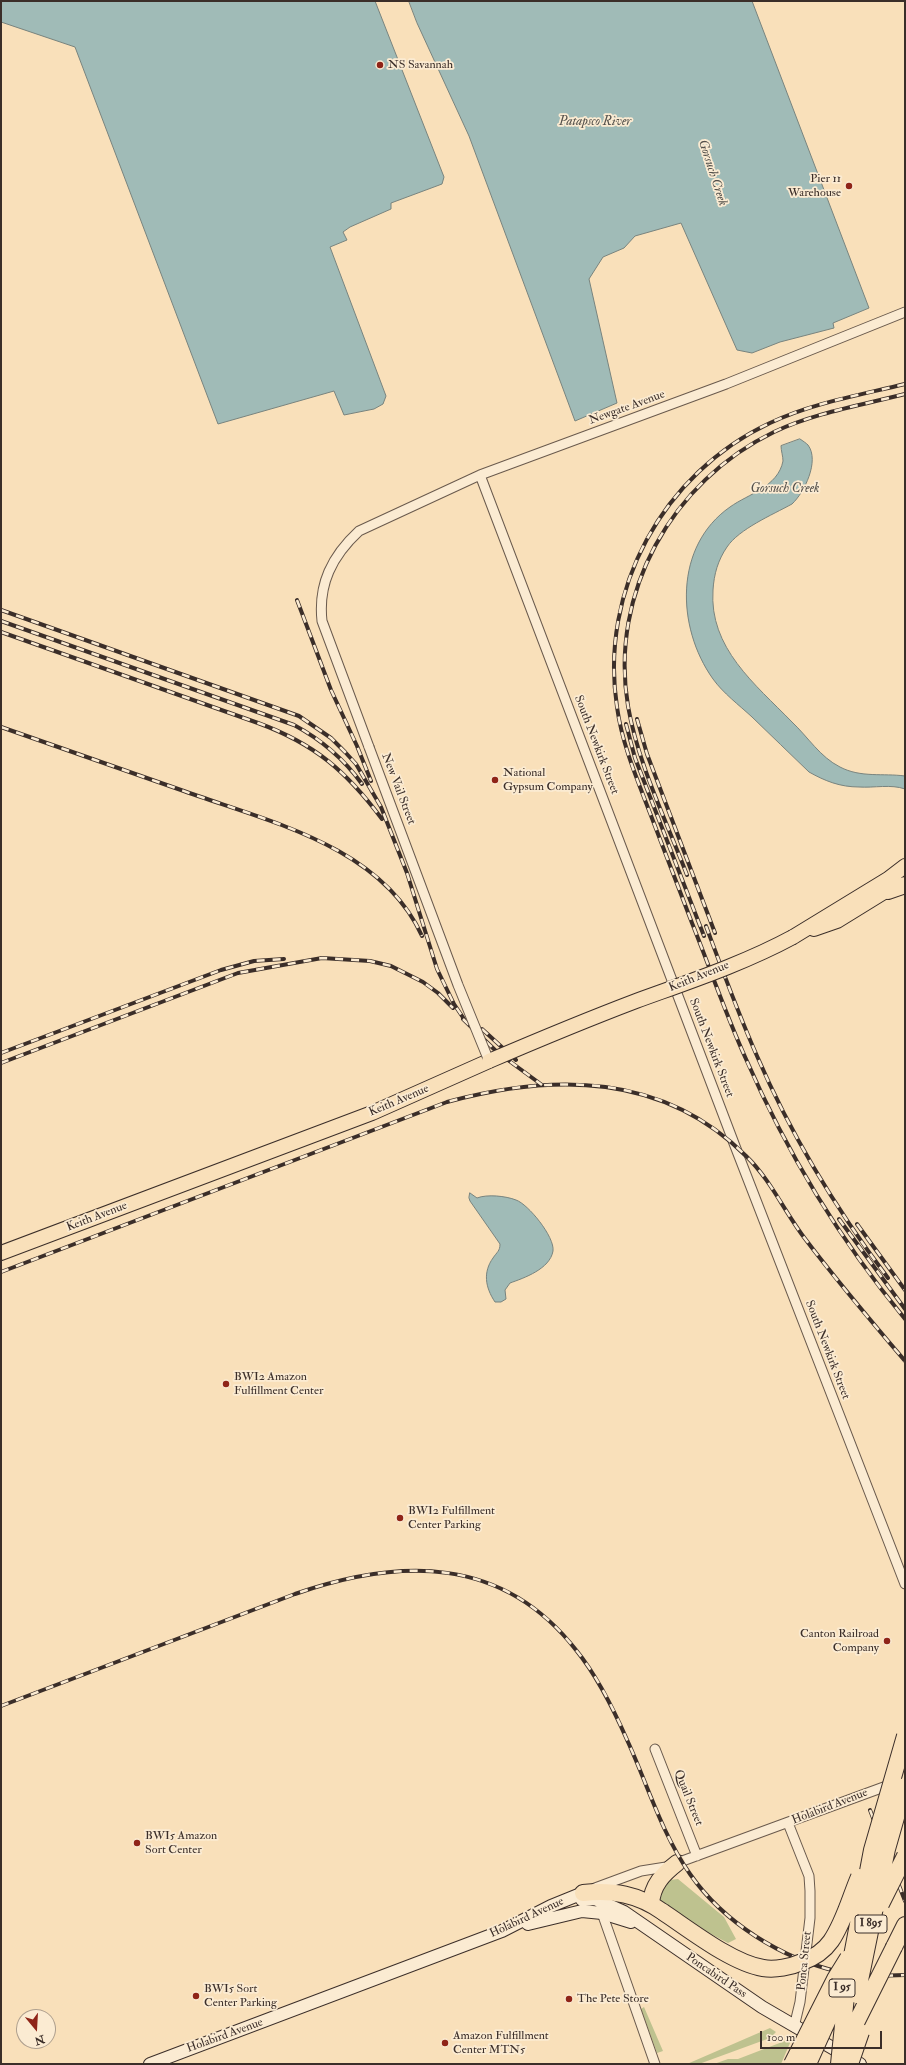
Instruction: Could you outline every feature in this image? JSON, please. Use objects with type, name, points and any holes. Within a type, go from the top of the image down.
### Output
[{"type":"highway","points":[[888,891],[905,885]]},
{"type":"highway","name":"I 895","points":[[837,2064],[848,1976],[872,1850],[905,1736]]},
{"type":"highway","name":"I 895","points":[[850,2064],[850,2043],[859,1977],[887,1849],[905,1786]]},
{"type":"highway","points":[[584,1894],[604,1891],[625,1894],[657,1908],[733,1957],[751,1965],[770,1968],[799,1963],[811,1959],[830,1942],[840,1927],[872,1850]]},
{"type":"highway","name":"I 95","points":[[808,2064],[877,1913],[905,1856]]},
{"type":"highway","points":[[657,1908],[651,1894],[664,1873],[677,1863]]},
{"type":"highway","points":[[792,2064],[835,1979],[877,1913]]},
{"type":"highway","name":"I 95","points":[[837,2064],[905,1925]]},
{"type":"highway","points":[[850,2064],[894,1947]]},
{"type":"main road","name":"Keith Avenue","points":[[1,1253],[410,1097],[489,1061],[574,1025],[683,985],[770,949],[793,937],[888,879],[905,866]]},
{"type":"main road","name":"Keith Avenue","points":[[793,937],[836,922],[905,879]]},
{"type":"main road","name":"Holabird Avenue","points":[[150,2064],[502,1931],[551,1906],[584,1894]]},
{"type":"main road","name":"Poncabird Pass","points":[[551,1906],[585,1899],[595,1899],[613,1906],[794,2027]]},
{"type":"main road","name":"Poncabird Pass","points":[[502,1931],[576,1912],[602,1913],[640,1924]]},
{"type":"main road","points":[[794,2027],[860,2064]]},
{"type":"street","name":"Newgate Avenue","points":[[359,531],[480,475],[726,384],[905,312]]},
{"type":"street","name":"South Newkirk Street","points":[[480,475],[674,985],[905,1584]]},
{"type":"street","name":"New Vail Street","points":[[359,531],[344,544],[331,563],[322,590],[322,621],[458,984],[489,1061]]},
{"type":"street","name":"Keith Avenue","points":[[525,1044],[674,985]]},
{"type":"street","name":"Quail Street","points":[[655,1749],[697,1856]]},
{"type":"street","name":"Holabird Avenue","points":[[584,1894],[642,1871],[677,1863],[697,1856],[905,1779]]},
{"type":"street","name":"Ponca Street","points":[[788,1823],[809,1876],[810,1891],[810,1918],[800,2002],[794,2027]]},
{"type":"street","points":[[602,1913],[655,2064]]},
{"type":"green space","points":[[678,1879],[724,1917],[736,1939],[728,1943],[667,1911],[657,1899],[658,1888],[670,1880]]},
{"type":"green space","points":[[644,2007],[663,2051],[657,2053],[641,2009]]},
{"type":"green space","points":[[770,2028],[776,2032],[770,2038],[699,2064],[687,2064]]},
{"type":"green space","points":[[790,2039],[790,2043],[781,2064],[714,2064],[728,2059],[738,2059]]},
{"type":"water","points":[[1,1],[375,1],[444,177],[442,184],[391,203],[391,209],[350,227],[343,232],[347,240],[330,247],[386,396],[383,404],[374,409],[344,415],[334,391],[218,424],[75,47],[1,22]]},
{"type":"water","name":"Patapsco River","points":[[409,1],[752,1],[869,308],[833,323],[834,328],[780,342],[752,353],[737,350],[681,223],[635,236],[624,248],[603,257],[589,279],[617,403],[575,421],[469,136],[417,23]]},
{"type":"water","name":"Gorsuch Creek","points":[[800,439],[808,445],[812,459],[806,485],[797,499],[792,504],[739,534],[727,547],[719,562],[715,573],[713,590],[714,611],[718,630],[726,647],[737,664],[763,694],[826,758],[840,767],[856,773],[905,776],[905,789],[882,786],[852,787],[839,785],[809,772],[717,684],[701,658],[692,636],[687,612],[687,588],[690,565],[699,543],[712,523],[730,507],[769,484],[780,470],[783,461],[781,446]]},
{"type":"water","points":[[470,1193],[477,1198],[486,1196],[502,1197],[516,1200],[521,1203],[534,1214],[540,1222],[550,1238],[552,1245],[553,1251],[547,1263],[536,1272],[510,1283],[505,1290],[506,1299],[501,1302],[495,1302],[489,1291],[486,1280],[490,1263],[499,1250],[500,1244],[470,1201]]},
{"type":"railway","points":[[905,384],[836,400],[786,416],[770,423],[732,445],[698,472],[670,504],[647,540],[629,579],[618,620],[614,663],[619,721],[630,761],[746,1059],[779,1128],[816,1195],[858,1258],[905,1319]]},
{"type":"railway","points":[[687,875],[653,792],[638,749],[628,706],[625,664],[628,622],[639,583],[656,545],[678,510],[705,480],[738,453],[789,425],[838,410],[905,394]]},
{"type":"railway","points":[[297,600],[331,690],[357,746],[371,781]]},
{"type":"railway","points":[[1,610],[299,716],[331,738],[356,764],[381,807],[407,873],[437,969],[454,1004],[466,1022]]},
{"type":"railway","points":[[1,621],[294,725],[314,737],[332,751],[348,766],[362,784]]},
{"type":"railway","points":[[1,632],[278,731],[313,750],[328,761],[342,773],[369,802],[382,819]]},
{"type":"railway","points":[[637,719],[647,754],[715,933]]},
{"type":"railway","points":[[626,724],[635,758],[704,936]]},
{"type":"railway","points":[[1,727],[249,813],[318,840],[350,858],[379,879],[403,905],[422,936]]},
{"type":"railway","points":[[706,926],[750,1040],[784,1114],[816,1171],[850,1225],[888,1278]]},
{"type":"railway","points":[[1,1063],[238,973],[322,958],[370,961],[391,966],[423,982],[438,993],[453,1008]]},
{"type":"railway","points":[[1,1053],[221,970],[254,961],[284,959]]},
{"type":"railway","points":[[463,1019],[497,1052],[542,1085]]},
{"type":"railway","points":[[482,1029],[516,1060]]},
{"type":"railway","points":[[1,1272],[447,1102],[487,1093],[527,1087],[567,1084],[606,1087],[643,1095],[679,1108],[714,1129],[746,1156],[763,1175],[798,1230],[854,1301],[905,1361]]},
{"type":"railway","points":[[839,1219],[905,1309]]},
{"type":"railway","points":[[857,1224],[905,1290]]},
{"type":"railway","points":[[1,1706],[295,1594],[334,1582],[372,1574],[410,1571],[447,1573],[482,1581],[516,1596],[547,1619],[584,1660],[605,1694],[617,1718],[671,1843],[690,1874],[704,1892],[720,1908],[737,1923],[776,1948],[818,1966],[856,1975],[905,1975]]},
{"type":"railway","points":[[870,1810],[905,1901]]},
{"type":"place","name":"NS Savannah","points":[[380,65]]},
{"type":"place","name":"Pier 11 Warehouse","points":[[849,186]]},
{"type":"place","name":"National Gypsum Company","points":[[495,780]]},
{"type":"place","name":"BWI2 Amazon Fulfillment Center","points":[[226,1384]]},
{"type":"place","name":"BWI2 Fulfillment Center Parking","points":[[400,1518]]},
{"type":"place","name":"Canton Railroad Company","points":[[887,1641]]},
{"type":"place","name":"BWI5 Amazon Sort Center","points":[[137,1843]]},
{"type":"place","name":"BWI5 Sort Center Parking","points":[[196,1996]]},
{"type":"place","name":"The Pete Store","points":[[569,1999]]},
{"type":"place","name":"Amazon Fulfillment Center MTN5","points":[[445,2043]]}]
